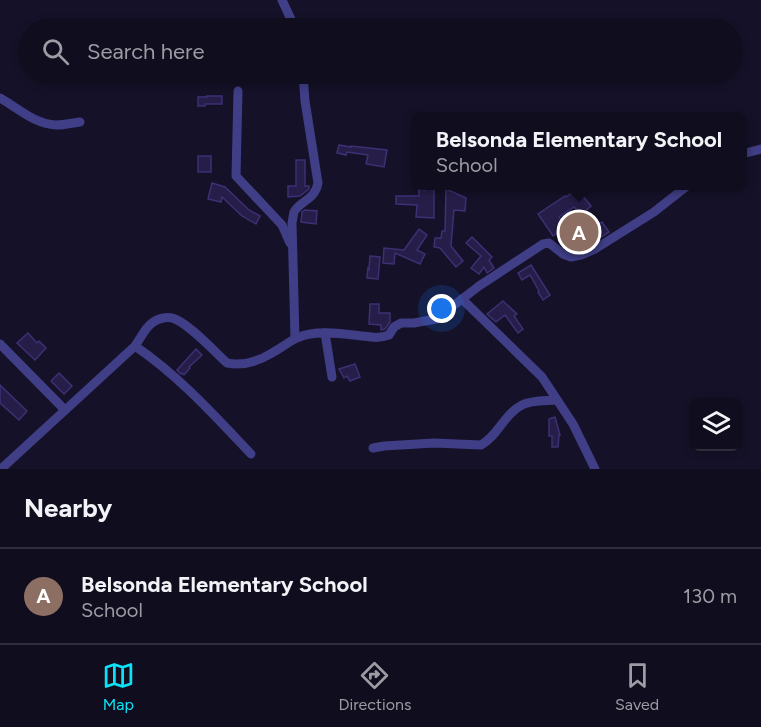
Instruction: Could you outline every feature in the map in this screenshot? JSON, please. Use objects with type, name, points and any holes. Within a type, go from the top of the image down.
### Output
[{"type":"street","points":[[282,0],[290,18]]},
{"type":"street","points":[[295,338],[292,223],[294,212],[311,197],[318,183],[304,84]]},
{"type":"street","points":[[238,91],[236,176],[282,225],[292,247]]},
{"type":"street","points":[[0,98],[29,117],[42,122],[56,125],[80,122]]},
{"type":"street","points":[[0,469],[135,346],[151,324],[158,320],[174,319],[227,363],[233,364],[246,364],[271,354],[295,338],[309,334],[325,333],[378,339],[389,335],[394,327],[401,323],[436,319],[488,279],[543,244],[549,243],[563,255],[571,257],[595,249],[654,212],[682,190]]},
{"type":"street","points":[[462,299],[542,377],[573,424],[595,469]]},
{"type":"street","points":[[325,333],[332,376]]},
{"type":"street","points":[[0,344],[65,410]]},
{"type":"street","points":[[135,346],[153,358],[190,390],[251,454]]},
{"type":"street","points":[[373,448],[434,443],[481,445],[487,442],[509,416],[523,405],[556,400]]},
{"type":"building","points":[[222,96],[222,104],[198,106],[198,97]]},
{"type":"building","points":[[339,145],[387,150],[384,167],[366,164],[368,155],[337,153]]},
{"type":"building","points":[[198,156],[211,156],[211,172],[198,172]]},
{"type":"building","points":[[296,160],[305,160],[305,186],[309,186],[309,189],[300,196],[288,197],[288,186],[296,186]]},
{"type":"building","points":[[212,183],[225,187],[249,210],[260,216],[256,224],[242,216],[222,197],[221,202],[208,199]]},
{"type":"building","points":[[419,190],[434,190],[434,218],[416,217],[417,205],[396,204],[396,196],[419,196]]},
{"type":"building","points":[[446,190],[448,190],[466,198],[465,211],[454,210],[451,246],[463,261],[456,267],[440,248],[434,247],[435,238],[441,238],[442,231],[445,231]]},
{"type":"building","points":[[578,190],[591,206],[581,215],[574,207],[559,217],[566,227],[553,236],[538,214]]},
{"type":"building","points":[[317,211],[316,224],[301,222],[302,212]]},
{"type":"building","points":[[586,214],[595,226],[602,222],[609,232],[581,248],[576,239],[578,238],[569,226]]},
{"type":"building","points":[[419,229],[427,235],[417,250],[425,254],[420,264],[395,253],[394,264],[383,263],[384,248],[404,250]]},
{"type":"building","points":[[472,237],[492,257],[489,260],[494,268],[487,273],[484,267],[479,274],[471,268],[481,256],[466,243]]},
{"type":"building","points":[[370,256],[380,257],[378,279],[367,278]]},
{"type":"building","points":[[531,265],[550,295],[543,300],[530,275],[522,280],[518,273]]},
{"type":"building","points":[[503,301],[517,314],[514,316],[523,329],[518,333],[505,315],[496,322],[487,314]]},
{"type":"building","points":[[370,304],[379,304],[379,313],[390,313],[390,322],[385,329],[381,330],[381,325],[369,324]]},
{"type":"building","points":[[28,333],[37,343],[39,341],[46,348],[35,360],[17,343]]},
{"type":"building","points":[[196,349],[202,355],[184,375],[181,374],[177,370]]},
{"type":"building","points":[[355,364],[360,377],[350,381],[347,376],[344,378],[339,369]]},
{"type":"building","points":[[59,373],[72,386],[64,394],[51,381]]},
{"type":"building","points":[[0,385],[27,411],[19,420],[0,403]]},
{"type":"building","points":[[555,417],[560,435],[558,447],[552,447],[552,436],[549,436],[549,419]]},
{"type":"place","name":"Belsonda Elementary School","points":[[579,232]]}]
